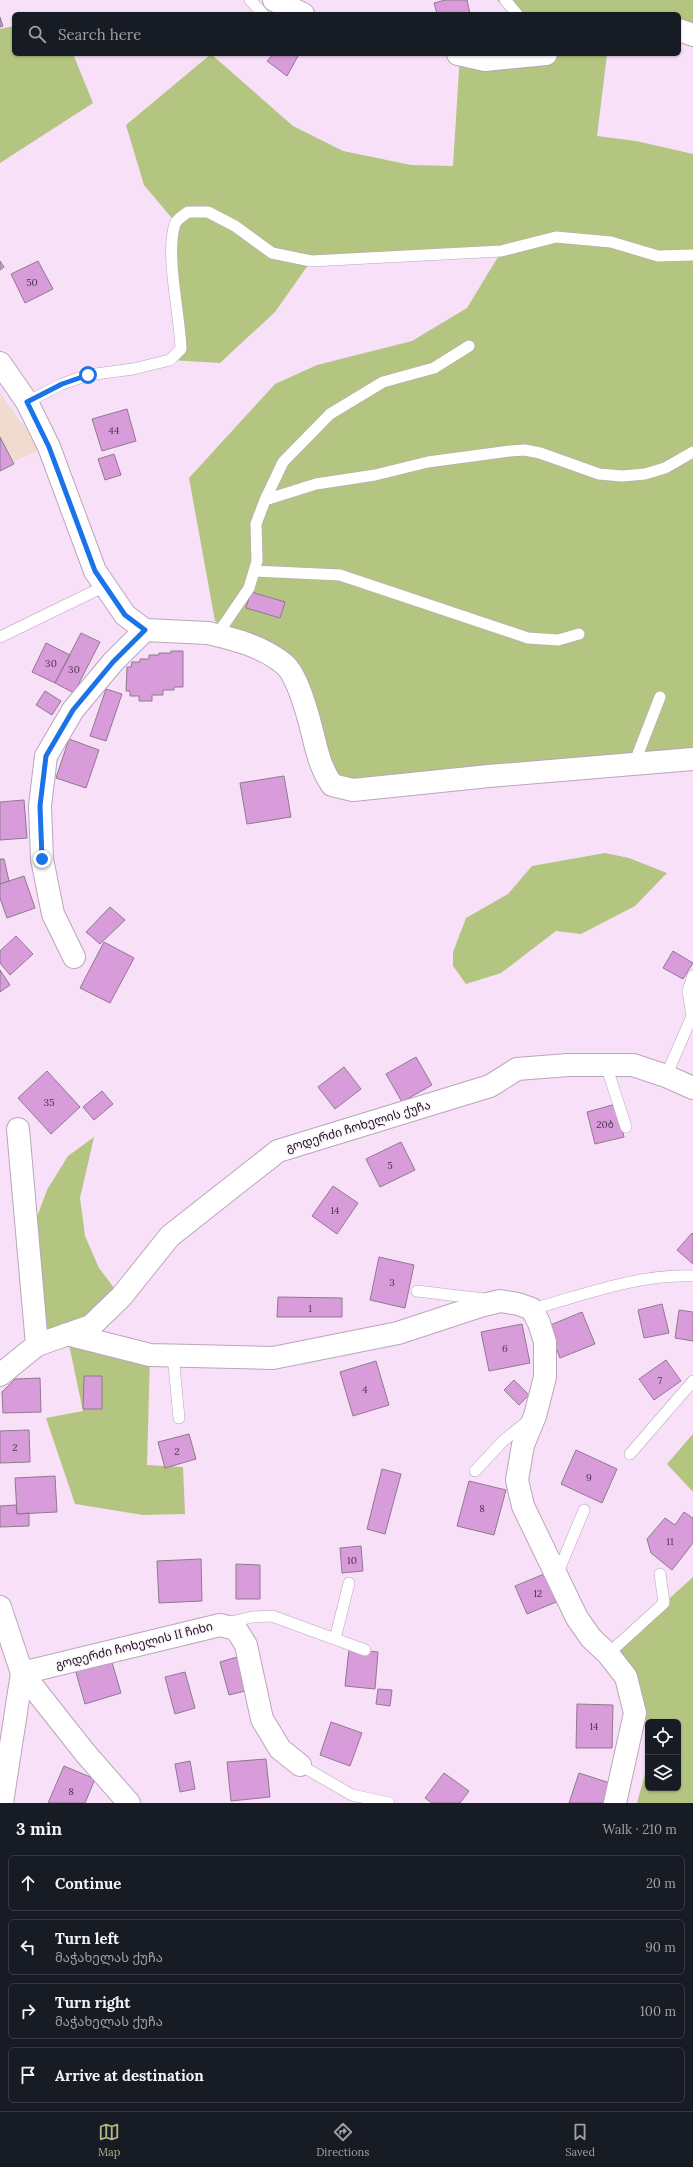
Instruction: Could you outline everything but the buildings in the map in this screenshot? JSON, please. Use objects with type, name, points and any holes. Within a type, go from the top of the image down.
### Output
[{"type":"street","points":[[274,0],[299,12]]},
{"type":"street","points":[[681,31],[693,35]]},
{"type":"street","points":[[467,56],[485,60],[526,56]]},
{"type":"street","points":[[0,363],[27,402],[49,447],[95,571],[125,615],[145,630],[208,633],[247,642],[285,664],[304,699],[322,770],[332,785],[353,790],[489,776],[693,759]]},
{"type":"street","points":[[74,957],[53,914],[42,859],[40,806],[46,756],[73,710],[113,662],[145,630]]},
{"type":"street","name":"გოდერძი ჩოხელის ქუჩა","points":[[0,1375],[37,1345],[91,1326],[121,1297],[170,1236],[278,1151],[490,1086],[517,1069],[568,1065],[633,1065],[666,1076],[693,1088]]},
{"type":"street","points":[[18,1129],[37,1345]]},
{"type":"street","points":[[67,1334],[150,1355],[273,1358],[398,1333],[480,1306],[500,1301],[518,1304],[532,1309],[540,1323],[545,1342],[545,1377],[535,1416],[523,1445],[517,1480],[523,1506],[577,1618],[591,1638],[608,1654],[626,1677],[635,1713],[615,1803]]},
{"type":"street","points":[[0,1606],[22,1673],[86,1754],[129,1803]]},
{"type":"street","name":"გოდერძი ჩოხელის II ჩიხი","points":[[22,1673],[220,1625],[236,1629],[246,1645],[262,1719],[280,1749],[300,1765]]},
{"type":"street","points":[[2,1803],[7,1723],[22,1673]]},
{"type":"lane","points":[[250,0],[261,12]]},
{"type":"lane","points":[[505,0],[515,12]]},
{"type":"lane","points":[[27,402],[62,384],[88,375],[133,369],[170,360],[181,349],[180,322],[171,245],[176,223],[188,212],[208,212],[235,226],[272,254],[311,261],[501,251],[556,237],[611,242],[658,256],[693,255]]},
{"type":"lane","points":[[217,635],[249,588],[257,561],[256,524],[265,500],[283,462],[330,414],[383,382],[434,368],[469,346]]},
{"type":"lane","points":[[265,500],[316,484],[374,475],[428,462],[510,451],[525,450],[540,453],[599,474],[622,476],[645,474],[665,468],[693,452]]},
{"type":"lane","points":[[254,571],[340,576],[528,638],[558,640],[579,634]]},
{"type":"lane","points":[[0,637],[105,586]]},
{"type":"lane","points":[[634,764],[660,697]]},
{"type":"lane","points":[[666,1076],[693,1015],[688,991],[693,976]]},
{"type":"lane","points":[[606,1065],[626,1127]]},
{"type":"lane","points":[[532,1309],[651,1278],[693,1276]]},
{"type":"lane","points":[[417,1291],[500,1301]]},
{"type":"lane","points":[[173,1355],[179,1418]]},
{"type":"lane","points":[[630,1454],[693,1381]]},
{"type":"lane","points":[[474,1471],[503,1441],[535,1416]]},
{"type":"lane","points":[[557,1575],[584,1510]]},
{"type":"lane","points":[[608,1654],[664,1603],[660,1574]]},
{"type":"lane","points":[[335,1639],[349,1583]]},
{"type":"lane","points":[[220,1625],[252,1617],[272,1616],[365,1650]]},
{"type":"lane","points":[[300,1765],[352,1794],[389,1803]]},
{"type":"shaded area","points":[[0,393],[41,450],[0,467]]},
{"type":"green space","points":[[497,0],[693,0],[693,39],[681,37],[681,12],[509,12]]},
{"type":"green space","points":[[12,26],[12,56],[74,56],[93,103],[0,163],[0,29]]},
{"type":"green space","points":[[209,56],[213,56],[293,126],[343,151],[411,165],[453,166],[460,56],[468,56],[485,60],[557,60],[554,56],[607,56],[597,136],[636,141],[693,154],[693,759],[332,785],[304,699],[247,643],[215,621],[189,478],[275,384],[317,365],[412,341],[467,308],[501,252],[311,261],[275,312],[220,363],[170,360],[181,349],[174,279],[176,223],[144,185],[126,125]]},
{"type":"green space","points":[[605,853],[629,858],[667,873],[635,906],[581,934],[556,931],[501,973],[466,984],[453,966],[453,952],[466,918],[508,894],[532,866]]},
{"type":"green space","points":[[94,1137],[80,1198],[85,1236],[99,1268],[121,1297],[68,1334],[150,1355],[147,1465],[183,1467],[185,1514],[143,1515],[75,1504],[46,1418],[83,1411],[67,1335],[37,1345],[28,1241],[47,1190],[68,1156]]},
{"type":"green space","points":[[693,1434],[693,1492],[667,1464]]},
{"type":"green space","points":[[693,1577],[693,1803],[637,1803],[645,1774],[645,1791],[681,1791],[681,1719],[645,1719],[645,1721],[635,1713],[608,1654]]},
{"type":"route","points":[[42,859],[40,806],[46,756],[73,710],[113,662],[145,630],[125,615],[95,571],[49,447],[27,402],[62,384],[88,375]]}]
